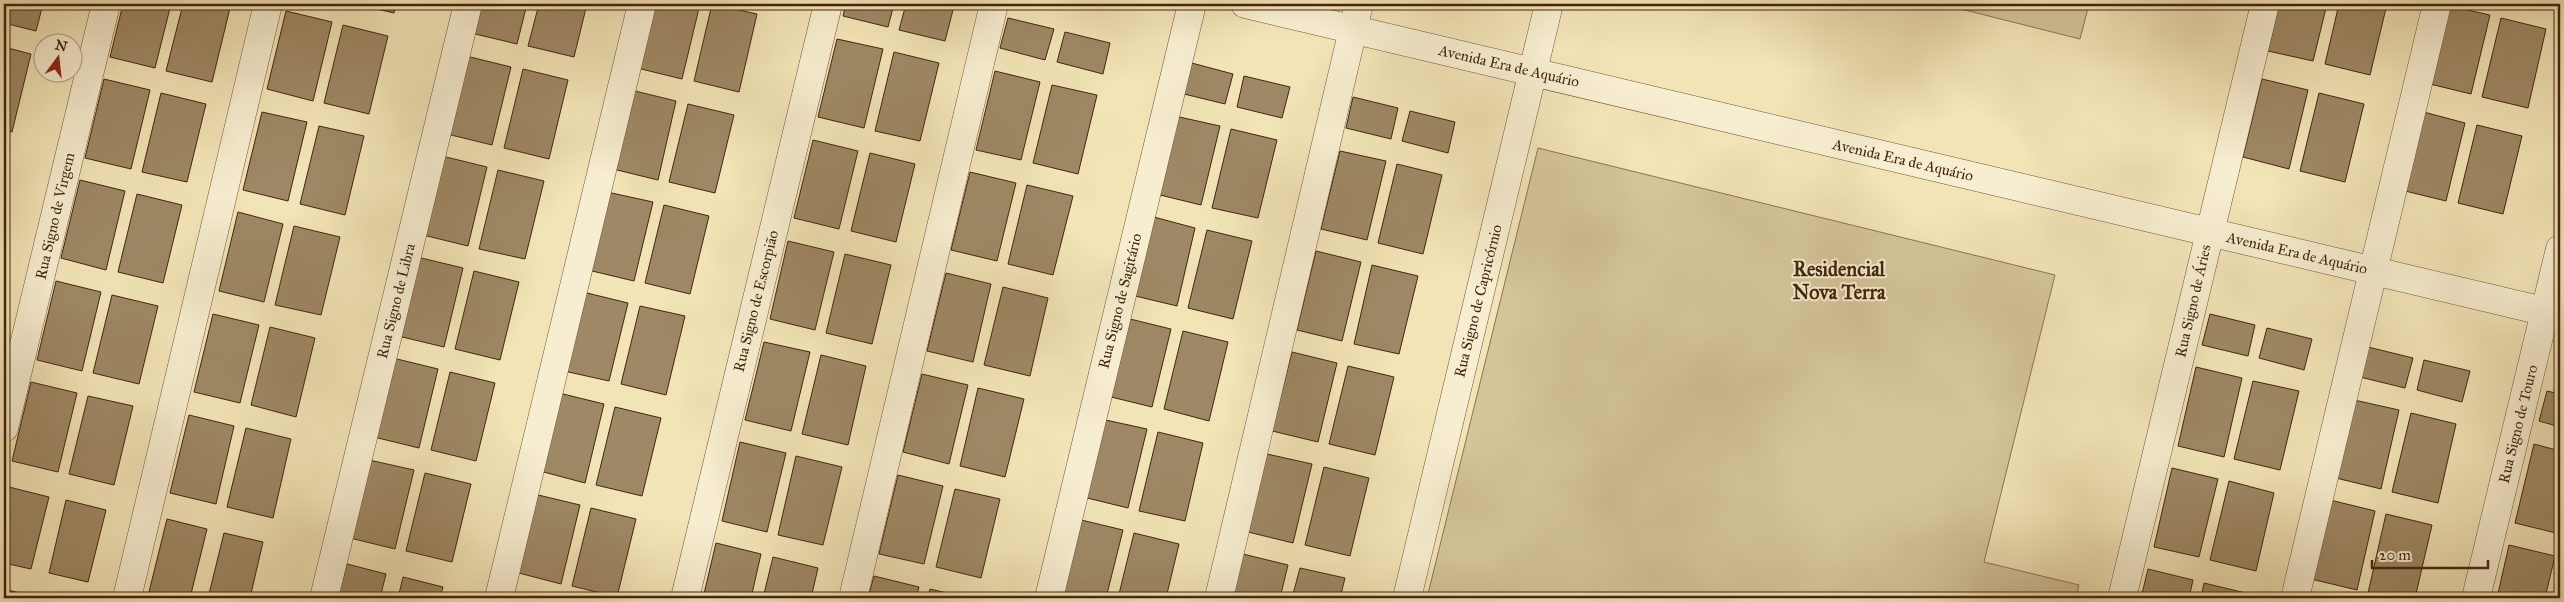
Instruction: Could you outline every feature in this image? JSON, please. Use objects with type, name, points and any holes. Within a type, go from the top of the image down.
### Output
[{"type":"street","name":"Rua Signo de Virgem","points":[[4,428],[106,4]]},
{"type":"street","points":[[127,598],[268,4]]},
{"type":"street","name":"Rua Signo de Libra","points":[[324,598],[468,4]]},
{"type":"street","points":[[499,598],[642,4]]},
{"type":"street","name":"Rua Signo de Escorpião","points":[[685,598],[828,4]]},
{"type":"street","points":[[853,598],[994,4]]},
{"type":"street","name":"Rua Signo de Sagitário","points":[[1049,598],[1192,4]]},
{"type":"street","name":"Avenida Era de Aquário","points":[[1245,4],[1356,17],[1533,72],[2553,313]]},
{"type":"street","name":"Rua Signo de Capricórnio","points":[[1406,598],[1549,4]]},
{"type":"street","name":"Rua Signo de Áries","points":[[2122,598],[2265,4]]},
{"type":"street","points":[[2295,598],[2437,4]]},
{"type":"street","points":[[1219,598],[1356,17]]},
{"type":"street","name":"Rua Signo de Touro","points":[[2476,598],[2553,313],[2560,249]]},
{"type":"shaded area","points":[[1941,4],[2089,4],[2080,39]]},
{"type":"shaded area","points":[[1538,148],[2055,275],[1984,562],[2079,585],[2076,598],[1427,598]]},
{"type":"building","points":[[4,4],[43,4],[36,31],[4,23]]},
{"type":"building","points":[[123,4],[171,4],[155,68],[110,57]]},
{"type":"building","points":[[183,4],[231,4],[212,82],[166,71]]},
{"type":"building","points":[[355,4],[396,4],[394,13]]},
{"type":"building","points":[[478,4],[527,4],[517,44],[471,33]]},
{"type":"building","points":[[539,4],[587,4],[574,57],[528,46]]},
{"type":"building","points":[[652,4],[700,4],[682,79],[637,68]]},
{"type":"building","points":[[712,4],[757,14],[739,92],[694,81]]},
{"type":"building","points":[[846,4],[894,4],[888,27],[843,16]]},
{"type":"building","points":[[906,4],[926,4],[953,10],[945,41],[899,30]]},
{"type":"building","points":[[2279,4],[2327,4],[2313,61],[2268,51]]},
{"type":"building","points":[[2339,4],[2387,4],[2370,75],[2325,64]]},
{"type":"building","points":[[2445,5],[2490,15],[2471,94],[2426,83]]},
{"type":"building","points":[[286,11],[332,22],[313,101],[267,89]]},
{"type":"building","points":[[1008,18],[1054,29],[1045,60],[1000,48]]},
{"type":"building","points":[[2501,18],[2546,29],[2528,108],[2482,97]]},
{"type":"building","points":[[343,25],[388,36],[369,114],[324,103]]},
{"type":"building","points":[[1065,32],[1110,43],[1103,74],[1057,62]]},
{"type":"building","points":[[837,39],[883,49],[864,128],[818,117]]},
{"type":"building","points":[[4,47],[31,54],[12,132],[4,130]]},
{"type":"building","points":[[894,52],[939,63],[920,141],[875,131]]},
{"type":"building","points":[[466,56],[511,67],[492,145],[447,134]]},
{"type":"building","points":[[1188,62],[1233,74],[1225,104],[1180,93]]},
{"type":"building","points":[[523,69],[568,80],[549,159],[504,148]]},
{"type":"building","points":[[995,71],[1040,82],[1021,160],[976,150]]},
{"type":"building","points":[[1244,76],[1290,87],[1282,118],[1237,107]]},
{"type":"building","points":[[104,79],[150,90],[131,169],[85,158]]},
{"type":"building","points":[[2262,79],[2308,90],[2289,169],[2243,157]]},
{"type":"building","points":[[1052,85],[1097,95],[1078,174],[1033,163]]},
{"type":"building","points":[[631,90],[676,101],[658,180],[613,169]]},
{"type":"building","points":[[161,93],[206,104],[187,182],[142,172]]},
{"type":"building","points":[[2319,93],[2364,104],[2345,182],[2300,171]]},
{"type":"building","points":[[1353,97],[1398,108],[1391,139],[1346,128]]},
{"type":"building","points":[[688,104],[734,115],[715,193],[669,182]]},
{"type":"building","points":[[1410,111],[1455,122],[1448,153],[1402,141]]},
{"type":"building","points":[[2420,111],[2465,123],[2446,201],[2401,190]]},
{"type":"building","points":[[262,112],[307,122],[288,201],[243,190]]},
{"type":"building","points":[[1175,116],[1220,126],[1201,205],[1156,194]]},
{"type":"building","points":[[2477,125],[2522,136],[2503,214],[2458,203]]},
{"type":"building","points":[[319,126],[364,136],[345,215],[300,204]]},
{"type":"building","points":[[1231,129],[1277,140],[1258,218],[1212,208]]},
{"type":"building","points":[[813,140],[858,151],[839,229],[794,218]]},
{"type":"building","points":[[1340,151],[1386,161],[1367,240],[1321,229]]},
{"type":"building","points":[[870,153],[915,164],[896,242],[851,231]]},
{"type":"building","points":[[442,156],[487,167],[468,246],[423,235]]},
{"type":"building","points":[[1397,164],[1442,175],[1423,254],[1378,243]]},
{"type":"building","points":[[498,170],[544,181],[525,259],[479,249]]},
{"type":"building","points":[[970,172],[1016,183],[997,261],[951,250]]},
{"type":"building","points":[[80,180],[125,191],[106,270],[61,258]]},
{"type":"building","points":[[1027,185],[1073,196],[1053,275],[1008,264]]},
{"type":"building","points":[[607,192],[653,202],[634,281],[588,270]]},
{"type":"building","points":[[137,194],[182,205],[163,283],[118,272]]},
{"type":"building","points":[[664,205],[709,216],[690,294],[645,283]]},
{"type":"building","points":[[238,212],[283,224],[264,302],[219,291]]},
{"type":"building","points":[[1150,216],[1195,228],[1177,306],[1131,295]]},
{"type":"building","points":[[294,226],[340,237],[321,315],[275,305]]},
{"type":"building","points":[[1207,230],[1252,241],[1233,319],[1188,308]]},
{"type":"building","points":[[788,241],[834,252],[815,330],[770,319]]},
{"type":"building","points":[[1316,251],[1361,262],[1342,341],[1297,330]]},
{"type":"building","points":[[845,254],[891,265],[872,344],[826,333]]},
{"type":"building","points":[[417,257],[463,268],[444,347],[398,336]]},
{"type":"building","points":[[1372,265],[1418,276],[1399,354],[1354,344]]},
{"type":"building","points":[[474,271],[519,282],[500,360],[455,349]]},
{"type":"building","points":[[946,273],[991,284],[973,362],[927,351]]},
{"type":"building","points":[[56,281],[101,292],[82,371],[37,360]]},
{"type":"building","points":[[1003,287],[1048,298],[1030,376],[984,365]]},
{"type":"building","points":[[583,292],[628,303],[609,381],[564,371]]},
{"type":"building","points":[[112,295],[158,306],[139,384],[93,373]]},
{"type":"building","points":[[640,306],[685,316],[666,395],[621,384]]},
{"type":"building","points":[[213,314],[259,325],[240,403],[194,392]]},
{"type":"building","points":[[2210,314],[2255,325],[2248,356],[2202,345]]},
{"type":"building","points":[[1126,318],[1171,329],[1152,407],[1107,396]]},
{"type":"building","points":[[270,327],[315,338],[296,417],[251,405]]},
{"type":"building","points":[[2267,328],[2312,339],[2304,370],[2259,358]]},
{"type":"building","points":[[1183,331],[1228,342],[1209,421],[1164,409]]},
{"type":"building","points":[[764,342],[810,352],[791,431],[745,420]]},
{"type":"building","points":[[2368,347],[2413,358],[2405,388],[2360,377]]},
{"type":"building","points":[[1292,352],[1337,363],[1318,442],[1272,431]]},
{"type":"building","points":[[821,355],[866,366],[848,445],[802,434]]},
{"type":"building","points":[[393,358],[438,369],[419,448],[374,437]]},
{"type":"building","points":[[2424,360],[2470,371],[2462,402],[2417,390]]},
{"type":"building","points":[[1348,366],[1394,377],[1375,455],[1329,444]]},
{"type":"building","points":[[2196,367],[2242,378],[2224,457],[2178,446]]},
{"type":"building","points":[[450,372],[495,383],[476,461],[431,450]]},
{"type":"building","points":[[922,374],[968,385],[949,464],[903,452]]},
{"type":"building","points":[[2253,381],[2299,391],[2280,470],[2234,459]]},
{"type":"building","points":[[31,382],[77,393],[58,472],[12,461]]},
{"type":"building","points":[[978,388],[1024,399],[1005,477],[960,466]]},
{"type":"building","points":[[2547,391],[2560,394],[2560,427],[2539,421]]},
{"type":"building","points":[[559,393],[604,404],[585,483],[540,471]]},
{"type":"building","points":[[88,396],[133,406],[114,485],[69,474]]},
{"type":"building","points":[[2354,400],[2399,410],[2381,489],[2336,478]]},
{"type":"building","points":[[615,407],[661,418],[642,496],[596,485]]},
{"type":"building","points":[[2411,413],[2456,424],[2438,503],[2392,492]]},
{"type":"building","points":[[189,415],[234,426],[216,504],[170,493]]},
{"type":"building","points":[[1101,419],[1147,429],[1128,508],[1083,497]]},
{"type":"building","points":[[246,428],[291,439],[273,518],[227,507]]},
{"type":"building","points":[[1158,432],[1203,443],[1185,521],[1139,511]]},
{"type":"building","points":[[740,442],[786,453],[767,532],[722,521]]},
{"type":"building","points":[[2534,444],[2560,451],[2560,534],[2515,523]]},
{"type":"building","points":[[1267,454],[1312,464],[1293,543],[1248,532]]},
{"type":"building","points":[[796,456],[842,467],[823,545],[778,535]]},
{"type":"building","points":[[369,460],[414,470],[395,549],[350,538]]},
{"type":"building","points":[[1324,467],[1369,478],[1350,556],[1305,545]]},
{"type":"building","points":[[2172,468],[2218,479],[2199,557],[2154,547]]},
{"type":"building","points":[[425,473],[471,484],[452,562],[406,551]]},
{"type":"building","points":[[898,475],[943,486],[924,564],[879,554]]},
{"type":"building","points":[[2229,481],[2274,493],[2256,571],[2210,560]]},
{"type":"building","points":[[9,487],[49,497],[31,569],[4,563],[4,510]]},
{"type":"building","points":[[955,489],[1000,499],[981,578],[936,567]]},
{"type":"building","points":[[534,494],[580,505],[561,584],[515,572]]},
{"type":"building","points":[[66,500],[106,510],[88,582],[49,573]]},
{"type":"building","points":[[2330,500],[2375,511],[2357,590],[2311,579]]},
{"type":"building","points":[[591,508],[636,519],[617,597],[572,586]]},
{"type":"building","points":[[2386,514],[2432,525],[2415,598],[2391,598],[2368,593]]},
{"type":"building","points":[[167,519],[207,529],[190,598],[176,598],[149,592]]},
{"type":"building","points":[[1077,519],[1123,530],[1106,598],[1061,598]]},
{"type":"building","points":[[224,533],[263,542],[250,598],[208,598]]},
{"type":"building","points":[[1134,533],[1179,544],[1166,598],[1118,598]]},
{"type":"building","points":[[716,543],[761,554],[751,598],[703,598]]},
{"type":"building","points":[[2509,545],[2555,556],[2545,598],[2497,598]]},
{"type":"building","points":[[1243,554],[1288,565],[1280,598],[1232,598]]},
{"type":"building","points":[[773,557],[818,568],[811,598],[763,598]]},
{"type":"building","points":[[347,564],[386,574],[380,598],[338,598]]},
{"type":"building","points":[[1300,568],[1345,578],[1340,598],[1292,598]]},
{"type":"building","points":[[2148,569],[2193,580],[2189,598],[2141,598]]},
{"type":"building","points":[[874,576],[919,587],[916,598],[868,598]]},
{"type":"building","points":[[403,577],[443,587],[440,598],[398,598]]},
{"type":"building","points":[[2204,583],[2250,594],[2249,598],[2201,598]]},
{"type":"building","points":[[2560,583],[2560,598],[2557,598]]},
{"type":"building","points":[[4,589],[28,595],[27,598],[4,598]]},
{"type":"building","points":[[930,589],[968,598],[928,598]]},
{"type":"district","name":"Residencial Nova Terra","points":[[1839,280]]}]
